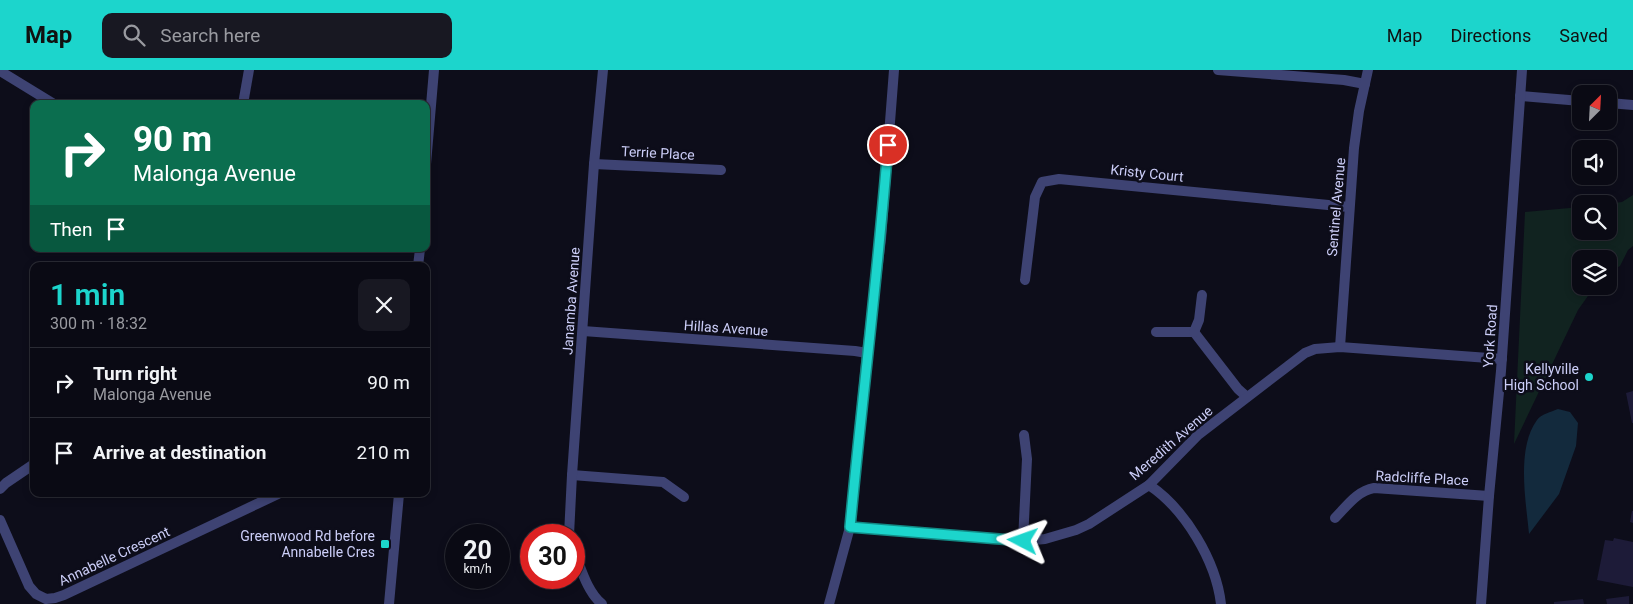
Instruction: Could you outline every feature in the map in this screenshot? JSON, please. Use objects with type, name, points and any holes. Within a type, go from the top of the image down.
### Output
[{"type":"street","points":[[244,100],[249,70]]},
{"type":"street","points":[[430,117],[434,70]]},
{"type":"street","name":"Janamba Avenue","points":[[570,524],[594,164],[603,70]]},
{"type":"street","points":[[829,604],[850,527],[867,353],[881,239],[894,70]]},
{"type":"street","points":[[1218,70],[1344,80],[1364,84]]},
{"type":"street","name":"Sentinel Avenue","points":[[1340,346],[1354,148],[1368,70]]},
{"type":"street","name":"York Road","points":[[1481,604],[1502,359],[1522,70]]},
{"type":"street","points":[[0,71],[47,100]]},
{"type":"street","points":[[1520,96],[1572,100]]},
{"type":"street","points":[[1618,104],[1633,105]]},
{"type":"street","name":"Terrie Place","points":[[594,164],[721,170]]},
{"type":"street","name":"Kristy Court","points":[[1025,280],[1035,197],[1042,182],[1059,179],[1349,207]]},
{"type":"street","points":[[1194,332],[1199,320],[1202,295]]},
{"type":"street","name":"Hillas Avenue","points":[[583,332],[867,353]]},
{"type":"street","points":[[1156,332],[1194,332]]},
{"type":"street","points":[[1194,332],[1238,389],[1247,397]]},
{"type":"street","name":"Meredith Avenue","points":[[850,527],[1023,541],[1045,539],[1089,524],[1149,485],[1198,436],[1306,353],[1315,349],[1340,346],[1502,359]]},
{"type":"street","points":[[1023,541],[1028,459],[1024,435]]},
{"type":"street","points":[[0,489],[30,467]]},
{"type":"street","points":[[572,475],[663,482],[684,497]]},
{"type":"street","points":[[1149,485],[1160,492],[1180,514],[1198,540],[1217,581],[1221,604]]},
{"type":"street","name":"Radcliffe Place","points":[[1335,518],[1358,494],[1366,489],[1489,496]]},
{"type":"street","name":"Annabelle Crescent","points":[[0,520],[29,586],[36,594],[46,598],[55,598],[272,497]]},
{"type":"street","points":[[389,604],[399,497]]},
{"type":"street","points":[[585,580],[597,603]]},
{"type":"green space","points":[[1633,195],[1633,246],[1628,250],[1620,266],[1617,268],[1617,250],[1572,250],[1572,295],[1589,295],[1578,310],[1514,444],[1525,212],[1572,208],[1572,240],[1617,240],[1617,203]]},
{"type":"water","points":[[1558,409],[1570,412],[1578,423],[1576,446],[1559,494],[1529,534],[1524,476],[1526,445],[1537,420]]},
{"type":"building","points":[[1633,391],[1633,423],[1632,423],[1626,393]]},
{"type":"building","points":[[1633,511],[1633,523],[1630,522]]},
{"type":"building","points":[[1614,538],[1633,542],[1633,587],[1597,580],[1605,540],[1613,541]]},
{"type":"building","points":[[1629,596],[1629,604],[1607,604],[1606,599]]},
{"type":"building","points":[[1583,599],[1584,604],[1554,604],[1554,602]]},
{"type":"place","name":"Kellyville High School","points":[[1589,377]]},
{"type":"place","name":"Greenwood Rd before Annabelle Cres","points":[[385,544]]},
{"type":"route","points":[[888,145],[881,239],[867,353],[850,527],[1023,541]]}]
